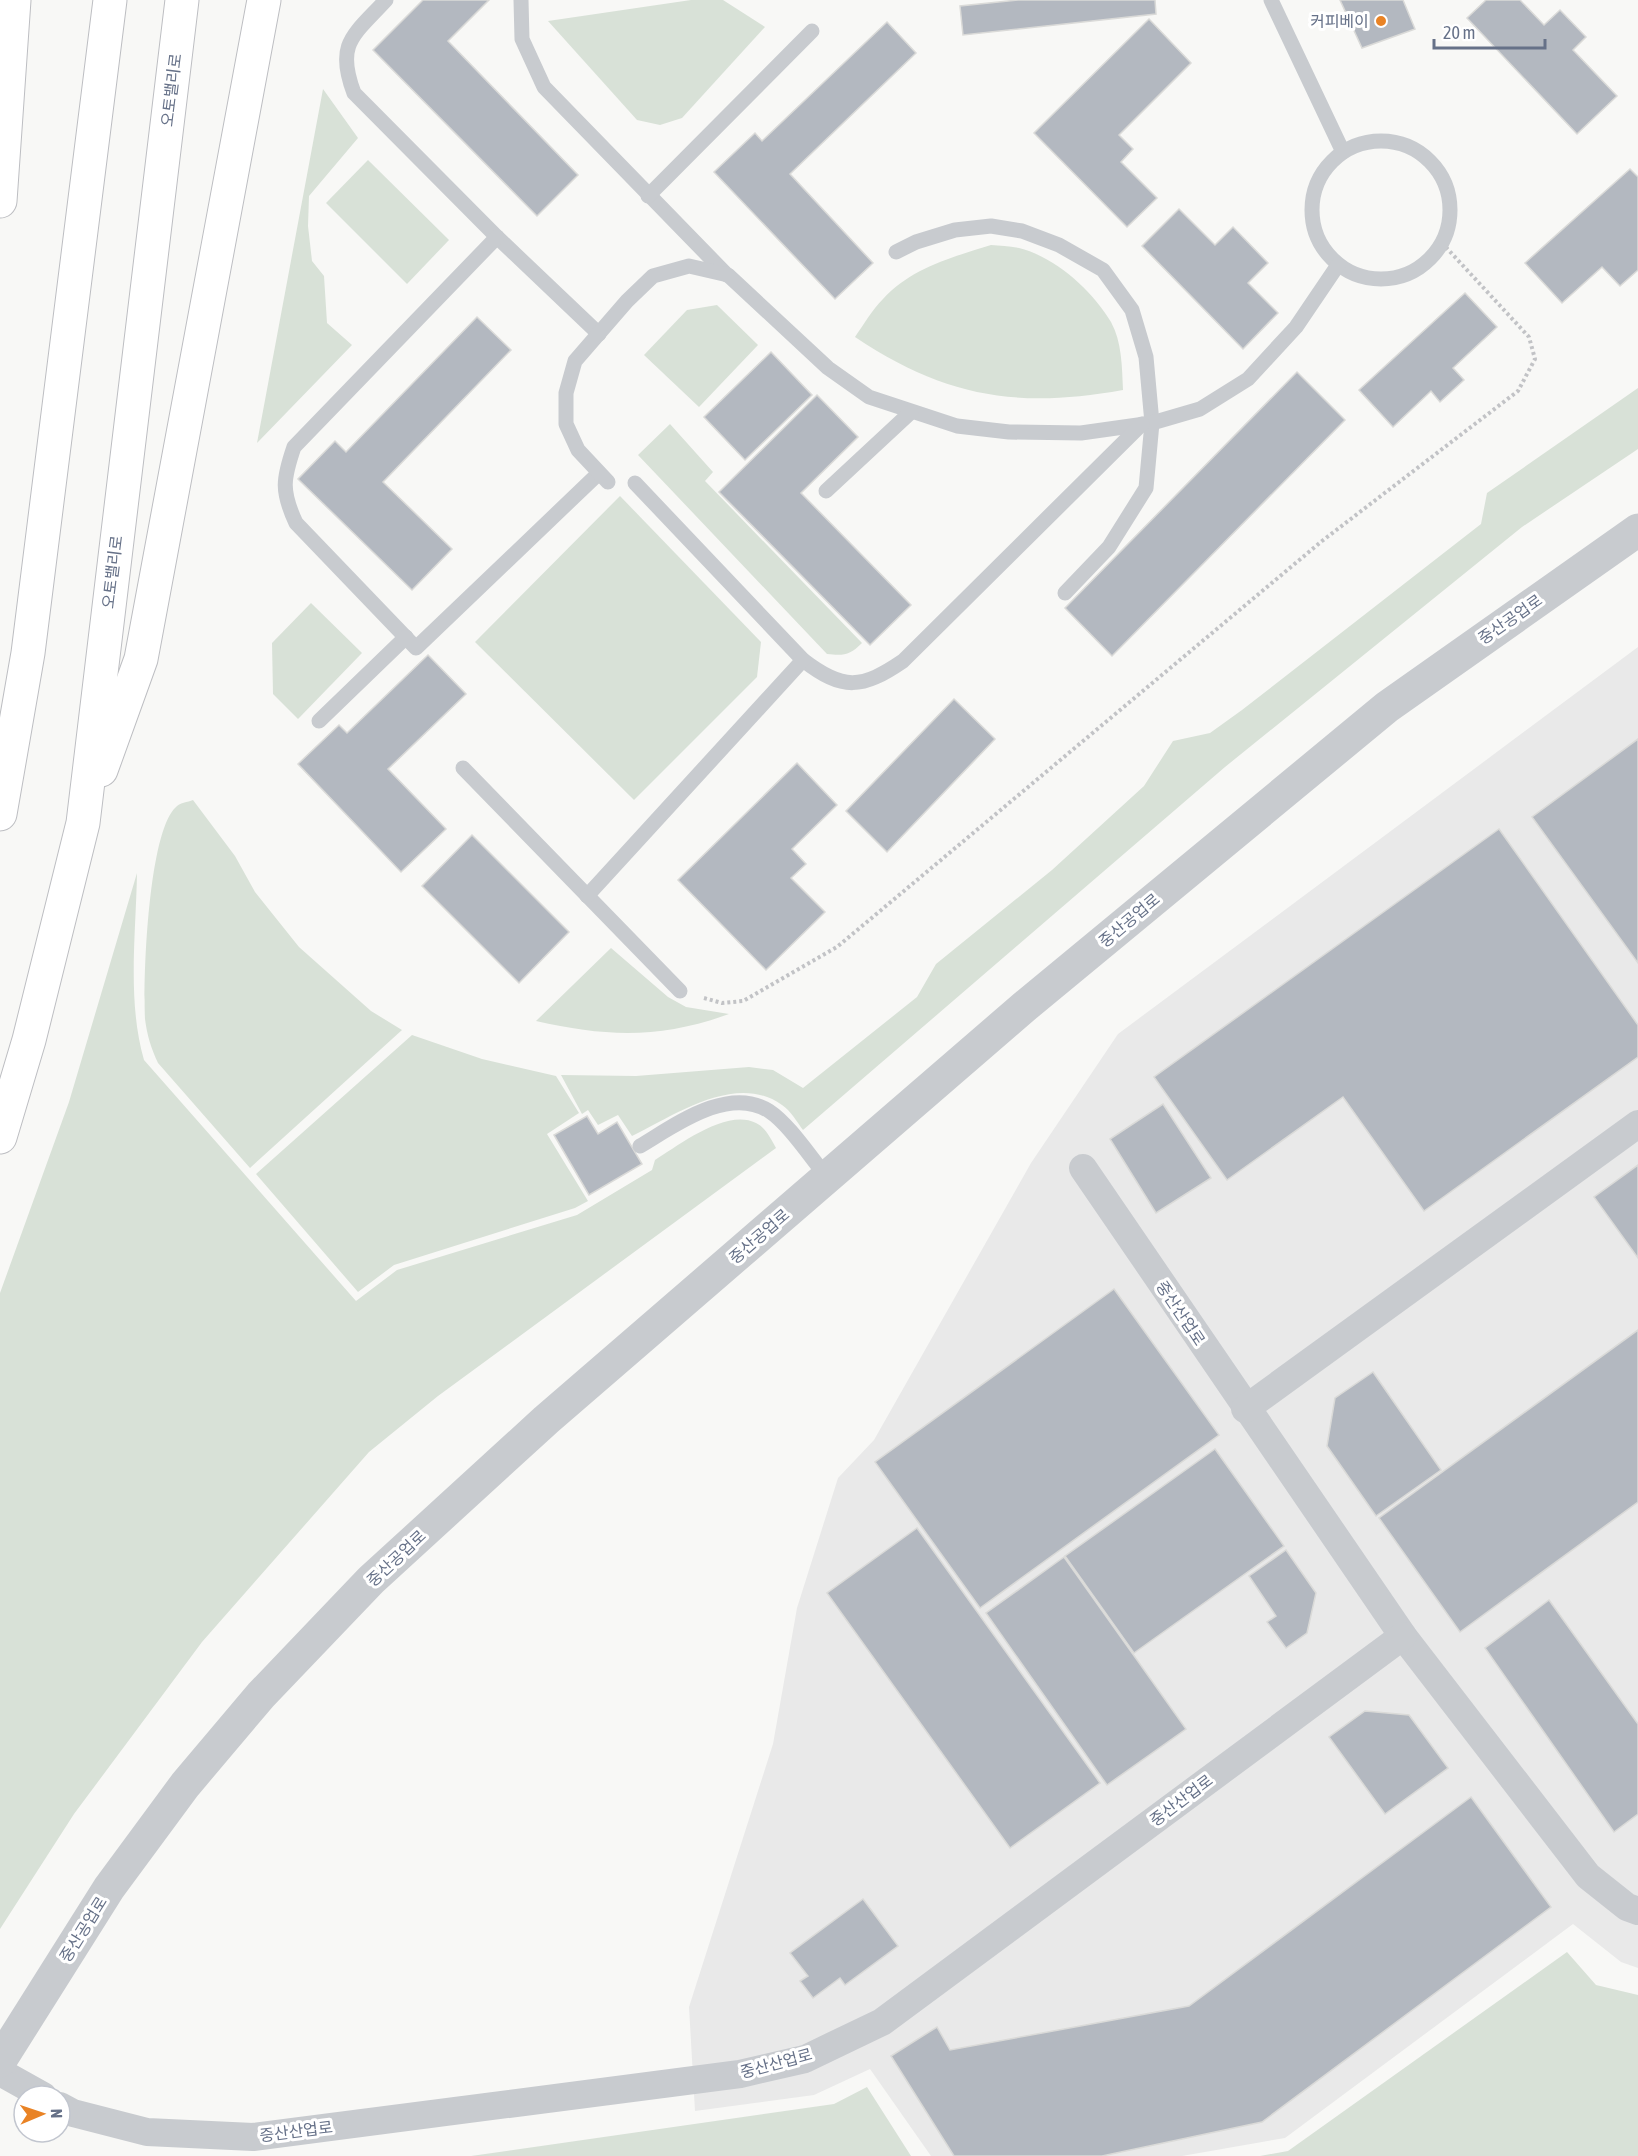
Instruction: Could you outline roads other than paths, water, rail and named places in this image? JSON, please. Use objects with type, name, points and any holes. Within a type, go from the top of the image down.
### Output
[{"type":"highway","points":[[0,201],[14,0]]},
{"type":"highway","points":[[0,814],[28,653],[110,0]]},
{"type":"highway","name":"오토밸리로","points":[[0,1137],[29,1040],[83,822],[182,0]]},
{"type":"highway","points":[[83,822],[141,659],[264,0]]},
{"type":"street","name":"중산공업로","points":[[0,2061],[109,1888],[185,1785],[261,1695],[389,1564],[546,1420],[1042,992],[1387,707],[1638,530]]},
{"type":"street","points":[[1245,1409],[1638,1124]]},
{"type":"street","name":"중산산업로","points":[[1083,1167],[1245,1409],[1403,1636],[1588,1876],[1634,1906]]},
{"type":"street","name":"중산산업로","points":[[72,2112],[147,2132],[254,2137],[740,2074],[806,2059],[882,2022],[1403,1636]]},
{"type":"street","points":[[0,2072],[22,2084]]},
{"type":"lane","points":[[386,0],[348,41],[345,70],[354,93],[497,237],[599,334]]},
{"type":"lane","points":[[520,0],[522,39],[544,87],[648,196],[728,275],[828,368],[869,397],[911,412],[957,426],[1009,432],[1081,433],[1147,424],[1200,409],[1248,379],[1296,327],[1338,265]]},
{"type":"lane","points":[[1271,0],[1343,152]]},
{"type":"lane","points":[[648,196],[812,31]]},
{"type":"lane","points":[[1384,140],[1406,145],[1424,156],[1440,174],[1449,196],[1449,220],[1442,243],[1427,262],[1406,275],[1383,280],[1359,276],[1338,265],[1323,249],[1314,228],[1312,207],[1316,185],[1327,166],[1343,152],[1363,143],[1384,140]]},
{"type":"lane","points":[[896,252],[916,242],[955,230],[991,226],[1022,231],[1059,245],[1103,270],[1132,310],[1146,357],[1146,488],[1109,547],[1065,593]]},
{"type":"lane","points":[[497,237],[294,447],[286,472],[285,500],[296,523],[416,648],[603,478],[578,450],[566,424],[566,393],[575,361],[653,276],[689,266],[728,275]]},
{"type":"lane","points":[[826,491],[911,412]]},
{"type":"lane","points":[[635,483],[803,660],[821,674],[844,683],[865,683],[903,661],[1147,424]]},
{"type":"lane","points":[[319,721],[406,637]]},
{"type":"lane","points":[[587,896],[803,660]]},
{"type":"lane","points":[[463,768],[680,991]]},
{"type":"lane","points":[[640,1146],[701,1110],[727,1104],[748,1104],[767,1110],[778,1118],[827,1178]]},
{"type":"place","name":"커피베이","points":[[1381,21]]}]
